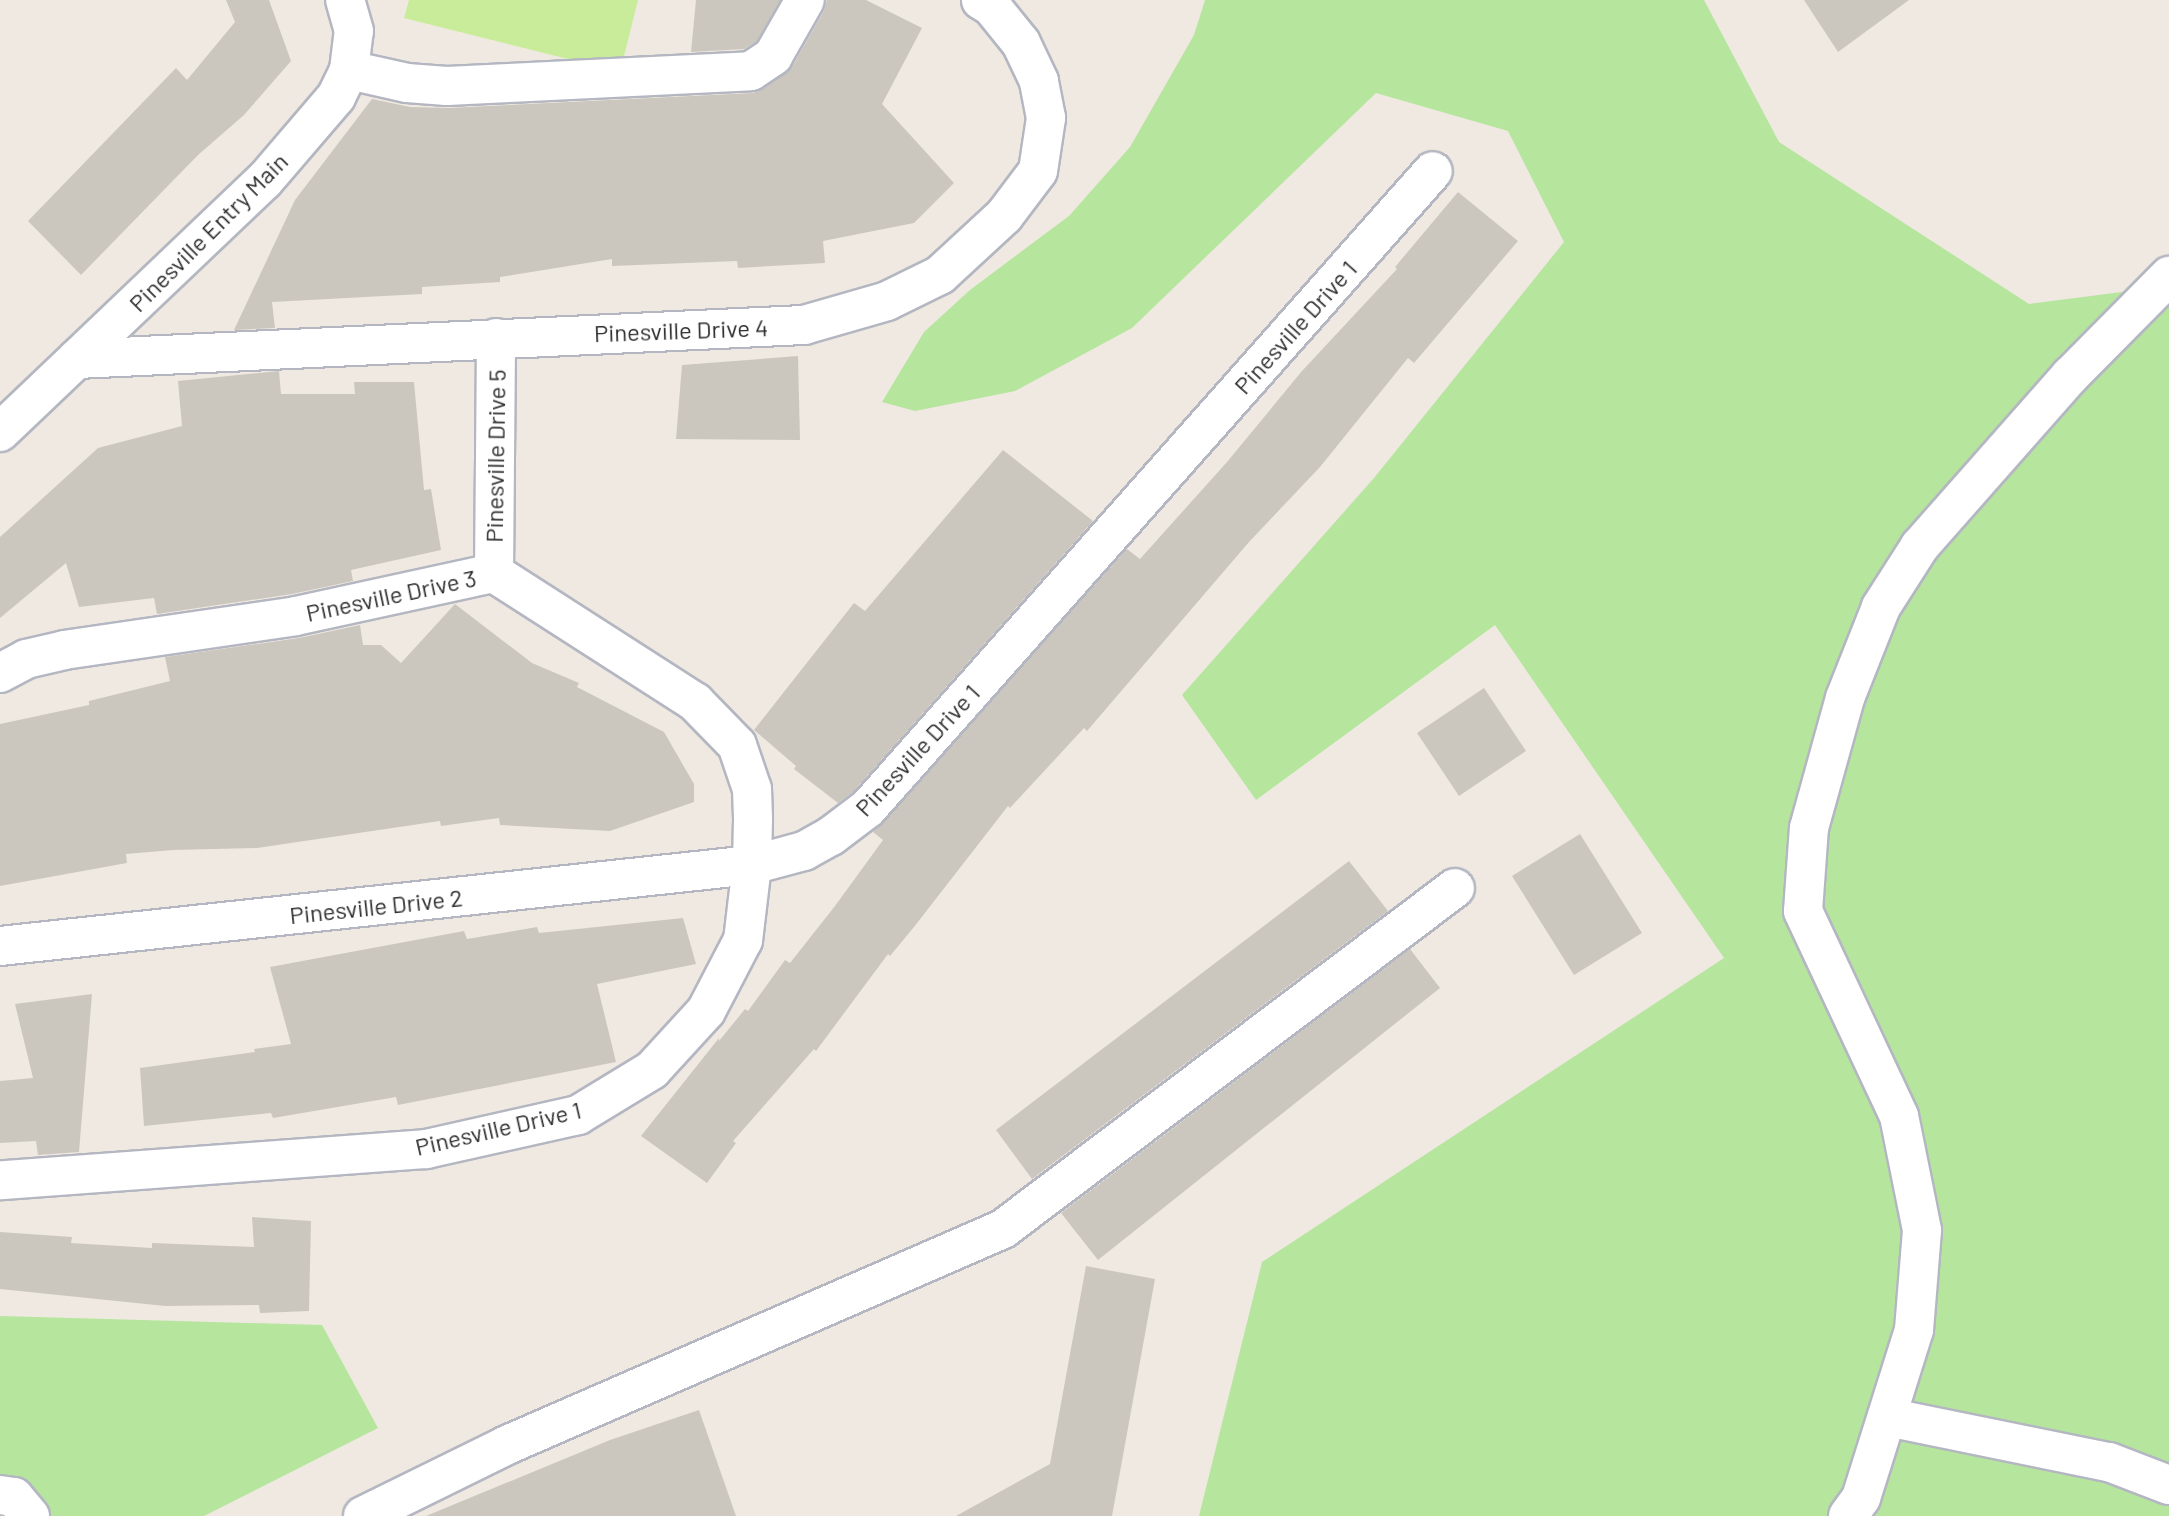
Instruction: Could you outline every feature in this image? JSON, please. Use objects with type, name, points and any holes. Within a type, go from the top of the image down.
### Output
[{"type":"street","name":"Pinesville Entry Main","points":[[0,432],[264,181],[336,97],[349,70],[354,31],[345,0]]},
{"type":"street","points":[[349,70],[407,83],[447,86],[751,71],[773,56],[805,0]]},
{"type":"street","name":"Pinesville Drive 4","points":[[77,359],[804,325],[887,301],[940,275],[1004,216],[1038,171],[1046,118],[1039,81],[1021,43],[992,7],[981,0]]},
{"type":"street","name":"Pinesville Drive 1","points":[[0,1181],[426,1149],[578,1115],[652,1070],[706,1012],[743,940],[752,865],[804,851],[831,836],[869,808],[1433,171]]},
{"type":"street","points":[[1848,1516],[1861,1498],[1914,1330],[1922,1230],[1899,1116],[1803,911],[1809,828],[1845,698],[1881,607],[1920,546],[2070,376],[2169,276]]},
{"type":"street","name":"Pinesville Drive 5","points":[[494,573],[496,338]]},
{"type":"street","name":"Pinesville Drive 3","points":[[0,673],[26,659],[64,650],[296,615],[494,573],[695,702],[737,746],[752,789],[752,865]]},
{"type":"street","name":"Pinesville Drive 2","points":[[0,946],[752,865]]},
{"type":"street","points":[[363,1516],[507,1445],[1003,1229],[1455,888]]},
{"type":"street","points":[[1887,1417],[2109,1462],[2169,1485]]},
{"type":"street","points":[[0,1495],[14,1497],[30,1516]]},
{"type":"green space","points":[[409,0],[638,0],[620,72],[404,18]]},
{"type":"green space","points":[[1205,0],[1704,0],[1779,142],[2029,304],[2169,286],[2169,1516],[1199,1516],[1262,1262],[1724,958],[1495,625],[1256,800],[1182,695],[1374,478],[1564,242],[1508,131],[1376,93],[1132,328],[1015,391],[915,411],[882,402],[924,332],[970,290],[1069,216],[1130,147],[1194,35]]},
{"type":"green space","points":[[0,1316],[322,1325],[378,1428],[204,1516],[0,1516]]},
{"type":"building","points":[[226,0],[269,0],[291,61],[244,115],[198,155],[81,275],[28,221],[176,68],[187,80],[235,22]]},
{"type":"building","points":[[696,0],[780,0],[757,41],[744,49],[691,52]]},
{"type":"building","points":[[827,0],[866,0],[922,28],[882,104],[954,183],[914,223],[823,241],[825,263],[738,268],[737,261],[612,266],[612,259],[500,277],[500,282],[422,287],[422,294],[272,302],[275,328],[234,330],[295,200],[372,99],[410,107],[448,108],[753,93],[763,89],[792,67],[824,11]]},
{"type":"building","points":[[1804,0],[1909,0],[1838,52]]},
{"type":"building","points":[[1458,192],[1518,241],[1414,363],[1408,358],[1320,467],[1249,542],[1087,731],[1084,728],[1010,808],[1008,806],[914,927],[890,956],[888,954],[816,1051],[814,1049],[733,1141],[736,1143],[707,1183],[641,1136],[719,1038],[719,1041],[745,1009],[748,1011],[785,960],[790,963],[835,906],[883,840],[873,832],[1127,549],[1140,559],[1227,462],[1302,371],[1397,269],[1395,267]]},
{"type":"building","points":[[798,356],[800,440],[676,439],[682,365]]},
{"type":"building","points":[[279,371],[281,394],[355,394],[354,382],[414,382],[424,490],[431,489],[441,550],[351,570],[353,581],[292,594],[157,614],[154,598],[79,607],[66,563],[0,618],[0,537],[98,448],[182,426],[178,381]]},
{"type":"building","points":[[1003,450],[1093,521],[853,792],[838,803],[794,769],[796,766],[754,730],[854,603],[865,611]]},
{"type":"building","points":[[455,604],[532,663],[579,683],[577,687],[664,732],[694,784],[694,802],[610,831],[500,825],[499,818],[441,826],[440,821],[257,848],[126,854],[127,863],[0,886],[0,724],[89,705],[89,701],[170,681],[165,657],[299,638],[360,625],[363,645],[381,645],[401,663]]},
{"type":"building","points":[[1484,688],[1526,751],[1459,796],[1417,733]]},
{"type":"building","points":[[1580,834],[1642,933],[1574,975],[1512,876]]},
{"type":"building","points":[[1349,861],[1388,911],[1032,1179],[996,1130]]},
{"type":"building","points":[[683,918],[696,964],[597,984],[616,1062],[398,1105],[396,1097],[273,1118],[271,1113],[144,1126],[140,1068],[255,1052],[254,1049],[291,1044],[270,967],[464,931],[467,939],[537,927],[539,933]]},
{"type":"building","points":[[1410,949],[1440,988],[1098,1260],[1061,1213]]},
{"type":"building","points":[[92,994],[79,1152],[38,1155],[36,1141],[0,1143],[0,1081],[33,1078],[15,1004]]},
{"type":"building","points":[[252,1217],[311,1221],[309,1311],[260,1313],[259,1305],[165,1306],[0,1289],[0,1232],[72,1237],[71,1243],[152,1248],[152,1243],[254,1247]]},
{"type":"building","points":[[1086,1266],[1155,1279],[1112,1516],[956,1516],[1050,1464]]},
{"type":"building","points":[[699,1410],[736,1516],[426,1516],[610,1440]]}]
